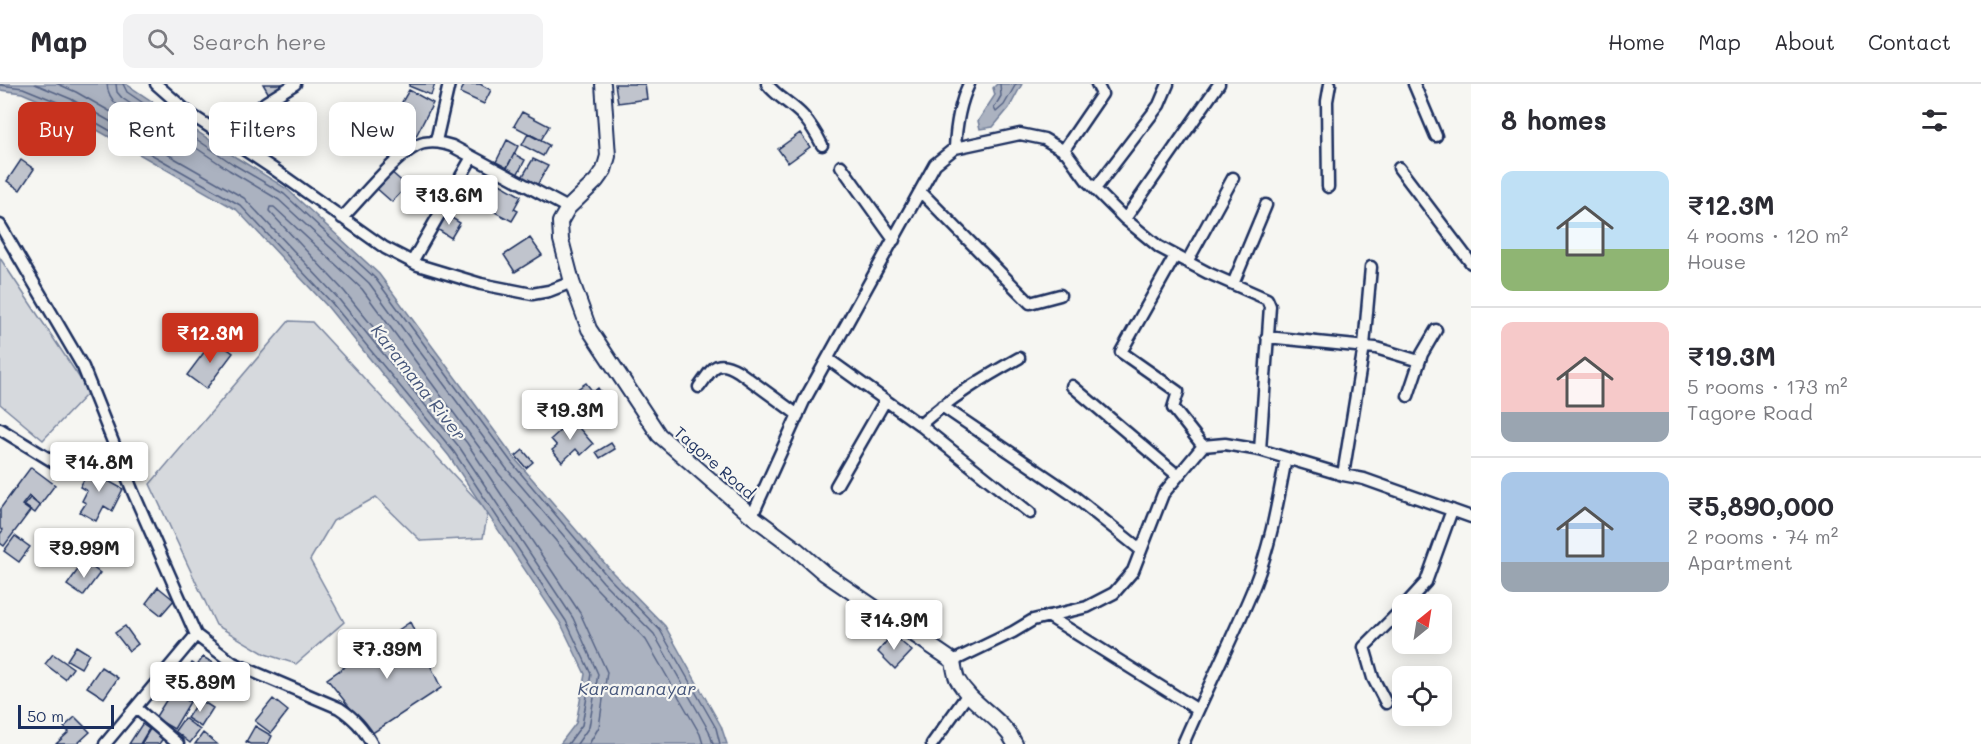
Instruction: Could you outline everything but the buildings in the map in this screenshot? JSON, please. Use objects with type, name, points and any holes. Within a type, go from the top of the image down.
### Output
[{"type":"street","points":[[266,102],[295,84]]},
{"type":"street","points":[[436,141],[449,84]]},
{"type":"street","points":[[342,218],[397,159],[422,143],[436,141],[452,146],[568,208],[596,181],[608,156],[603,84]]},
{"type":"street","points":[[766,84],[803,116],[816,133],[822,146]]},
{"type":"street","points":[[955,148],[959,109],[969,84]]},
{"type":"street","points":[[1063,151],[1102,94],[1097,84]]},
{"type":"street","points":[[1095,189],[1159,105],[1168,84]]},
{"type":"street","points":[[1125,219],[1219,84]]},
{"type":"street","points":[[1328,187],[1327,101],[1330,84]]},
{"type":"street","points":[[1414,84],[1436,136]]},
{"type":"street","points":[[160,85],[190,114],[209,127]]},
{"type":"street","points":[[752,516],[798,415],[935,165],[955,148],[1020,134],[1044,140],[1063,151],[1095,189],[1125,219],[1159,247],[1267,299],[1270,306],[1260,450]]},
{"type":"street","points":[[252,156],[385,248],[412,262],[481,284],[532,294],[549,291],[572,282]]},
{"type":"street","points":[[412,262],[472,157]]},
{"type":"street","points":[[841,166],[894,240]]},
{"type":"street","points":[[1400,168],[1471,263]]},
{"type":"street","points":[[1187,262],[1233,178]]},
{"type":"street","points":[[920,191],[1030,303],[1060,295]]},
{"type":"street","points":[[1233,284],[1266,205]]},
{"type":"street","name":"Tagore Road","points":[[568,208],[560,222],[561,240],[572,282],[589,329],[659,435],[752,516],[824,573],[952,661]]},
{"type":"street","points":[[0,225],[83,367],[132,492],[196,635],[233,663],[339,708],[353,717],[372,744]]},
{"type":"street","points":[[1176,256],[1121,352],[1178,392],[1173,408],[1203,446]]},
{"type":"street","points":[[1343,475],[1364,346],[1371,267]]},
{"type":"street","points":[[1408,396],[1419,361],[1436,330]]},
{"type":"street","points":[[1267,337],[1364,346],[1419,361]]},
{"type":"street","points":[[920,425],[966,388],[1019,358]]},
{"type":"street","points":[[828,359],[920,425],[1030,513]]},
{"type":"street","points":[[699,387],[714,366],[728,365],[798,415]]},
{"type":"street","points":[[1072,386],[1177,475]]},
{"type":"street","points":[[836,486],[885,401]]},
{"type":"street","points":[[942,406],[1070,493],[1141,550]]},
{"type":"street","points":[[0,429],[67,470]]},
{"type":"street","points":[[1015,744],[1003,725],[968,694],[957,678],[952,661],[1033,620],[1087,608],[1114,593],[1133,571],[1163,494],[1203,446],[1226,444],[1260,450],[1364,479],[1471,517]]},
{"type":"street","points":[[1183,744],[1256,582],[1275,516],[1286,458]]},
{"type":"street","points":[[1415,594],[1426,582],[1452,510]]},
{"type":"street","points":[[1048,616],[1198,710]]},
{"type":"street","points":[[1386,703],[1373,678],[1364,647],[1392,619]]},
{"type":"street","points":[[105,744],[196,635]]},
{"type":"street","points":[[932,744],[968,694]]},
{"type":"street","points":[[136,708],[178,744]]},
{"type":"shaded area","points":[[0,258],[89,392],[43,440],[0,404]]},
{"type":"shaded area","points":[[289,321],[312,322],[488,512],[483,538],[421,541],[376,497],[333,521],[310,560],[344,622],[296,664],[265,654],[216,625],[150,484]]},
{"type":"water","name":"Karamanayar","points":[[0,84],[126,84],[153,102],[108,102],[108,136],[96,129],[96,102],[43,102],[22,93],[0,90]]},
{"type":"water","points":[[997,84],[1022,84],[1009,108],[993,127],[980,129],[978,121],[995,95],[993,88]]},
{"type":"water","name":"Karamanayar","points":[[197,131],[209,139],[209,156],[234,156],[287,189],[379,274],[516,460],[613,573],[665,626],[721,726],[727,744],[560,744],[576,723],[585,674],[561,624],[449,456],[327,306],[237,210],[143,156],[197,156]]},
{"type":"water label","name":"Karamana River","points":[[419,382]]}]
